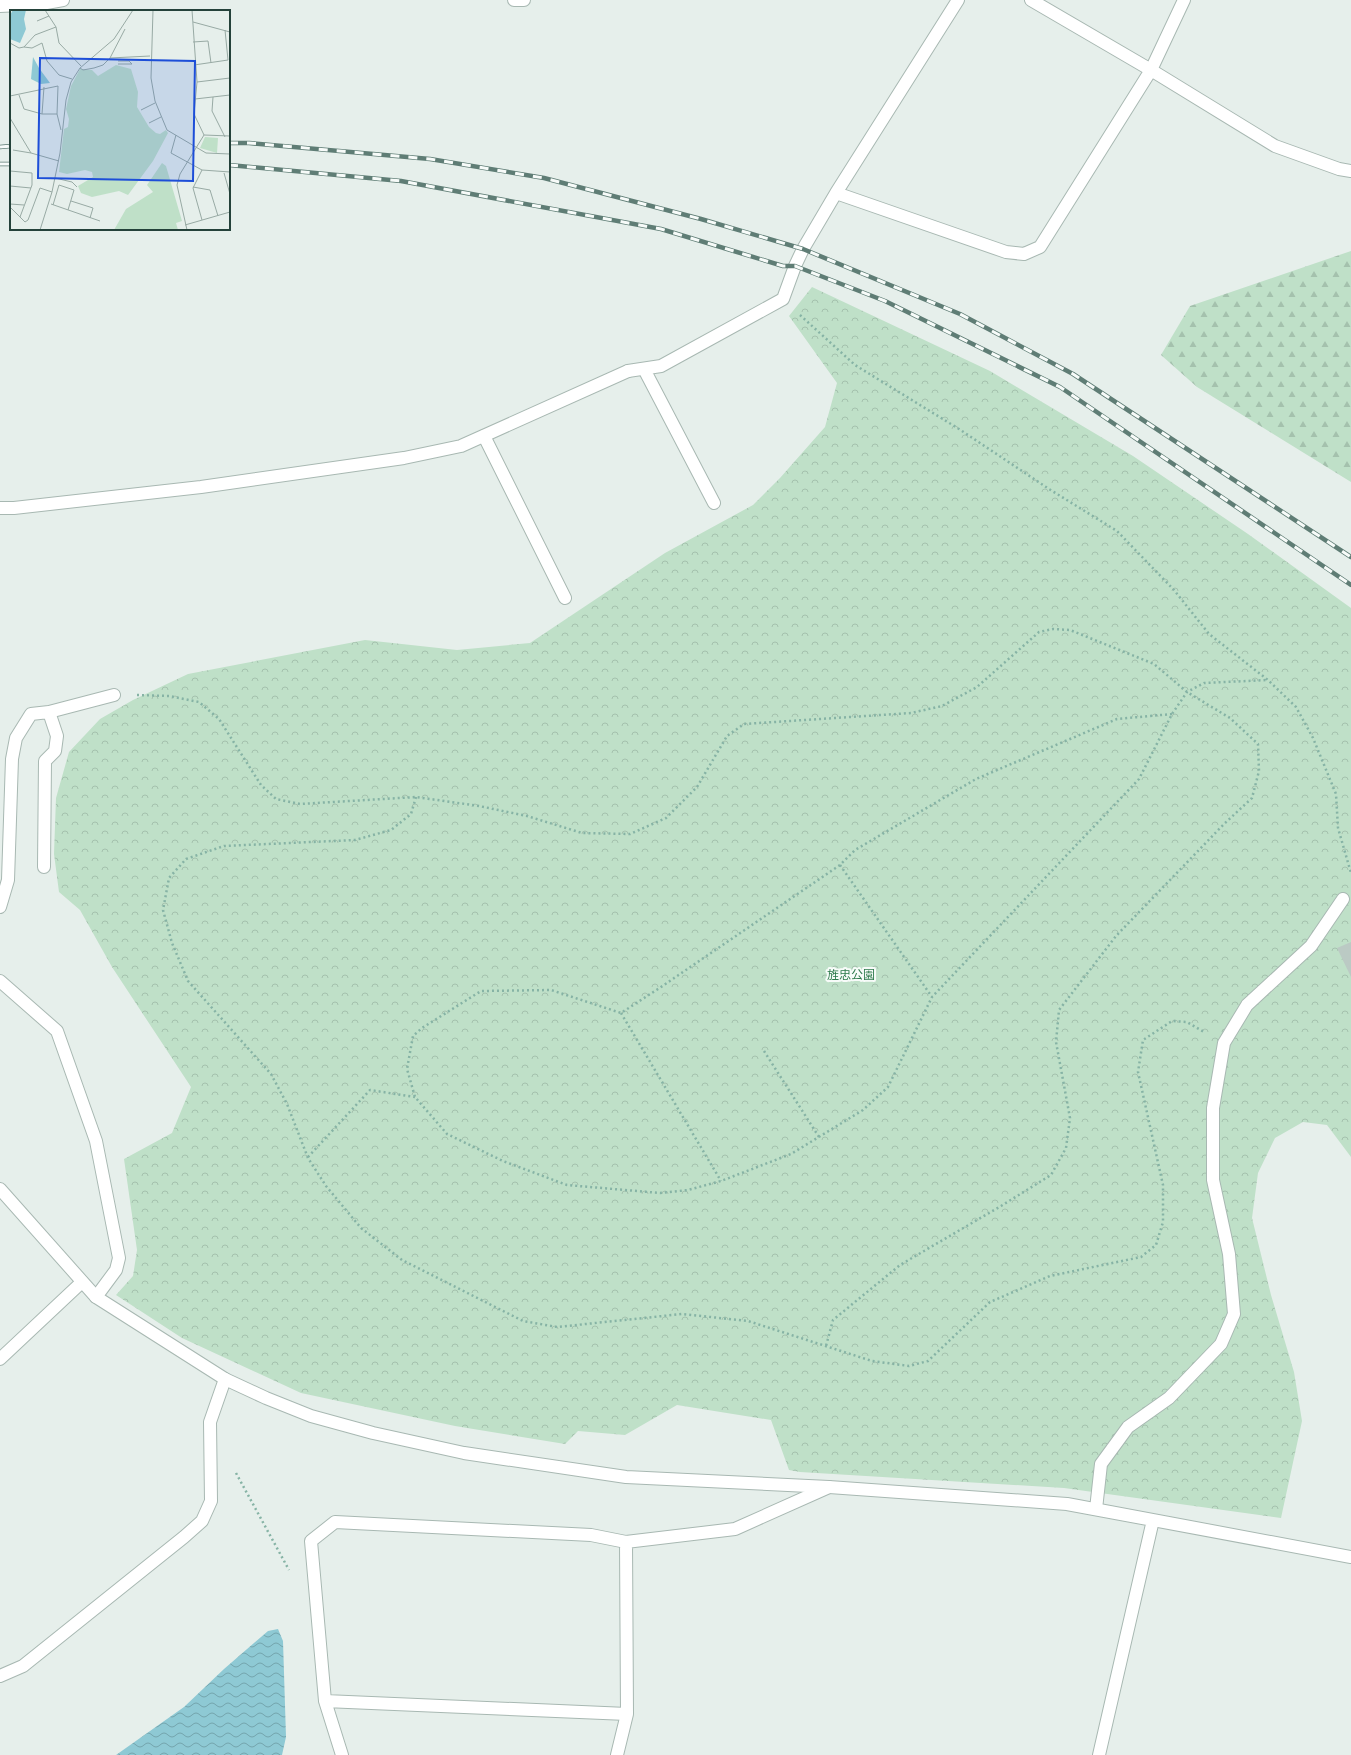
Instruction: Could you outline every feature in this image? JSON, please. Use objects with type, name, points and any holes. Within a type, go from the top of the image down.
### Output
[{"type":"street","points":[[0,6],[63,0]]},
{"type":"street","points":[[514,0],[524,0]]},
{"type":"street","points":[[0,508],[14,508],[201,487],[404,458],[461,446],[628,371],[661,366],[783,299],[803,249],[836,193],[958,0]]},
{"type":"street","points":[[1031,0],[1151,70],[1275,146],[1339,169],[1351,171]]},
{"type":"street","points":[[836,193],[1006,252],[1024,254],[1040,247],[1151,70],[1184,0]]},
{"type":"street","points":[[644,369],[714,503]]},
{"type":"street","points":[[484,436],[565,598]]},
{"type":"street","points":[[0,907],[8,880],[12,759],[16,738],[31,714],[49,712],[114,695]]},
{"type":"street","points":[[44,867],[45,761],[55,751],[57,736],[49,712]]},
{"type":"street","points":[[1096,1509],[1101,1464],[1128,1427],[1168,1398],[1221,1344],[1234,1314],[1229,1254],[1213,1180],[1213,1108],[1224,1043],[1247,1004],[1311,946],[1343,899]]},
{"type":"street","points":[[0,981],[57,1031],[96,1141],[119,1258],[116,1270],[96,1296]]},
{"type":"street","points":[[0,1189],[96,1296],[225,1379],[266,1398],[312,1416],[372,1433],[464,1453],[626,1477],[829,1487],[1067,1504],[1351,1557]]},
{"type":"street","points":[[0,1359],[82,1282]]},
{"type":"street","points":[[0,1676],[23,1666],[202,1521],[211,1501],[210,1422],[225,1379]]},
{"type":"street","points":[[342,1755],[325,1701],[311,1541],[335,1522],[591,1535],[626,1542],[735,1529],[829,1487]]},
{"type":"street","points":[[1099,1755],[1153,1520]]},
{"type":"street","points":[[616,1755],[628,1714],[626,1542]]},
{"type":"street","points":[[325,1701],[628,1714]]},
{"type":"path","points":[[783,299],[855,365],[960,429],[1117,531],[1174,590],[1209,634],[1268,680],[1296,707],[1313,738],[1336,794],[1338,828],[1351,873]]},
{"type":"path","points":[[114,695],[169,696],[199,702],[219,719],[261,785],[276,799],[300,804],[416,797],[479,806],[527,816],[582,833],[630,834],[666,818],[697,787],[728,736],[744,724],[912,714],[942,706],[977,687],[1039,632],[1053,629],[1070,630],[1154,664],[1187,692],[1230,718],[1258,744],[1259,771],[1252,798],[1224,824],[1116,936],[1059,1010],[1056,1042],[1070,1118],[1066,1148],[1051,1175],[900,1265],[833,1320],[826,1346]]},
{"type":"path","points":[[721,1181],[621,1013],[551,990],[481,991],[422,1028],[412,1036],[407,1069],[415,1097],[447,1134],[503,1161],[567,1185],[660,1193],[688,1190],[721,1181],[790,1154],[863,1110],[888,1087],[932,997],[1139,779],[1172,714],[1187,692],[1204,683],[1268,680]]},
{"type":"path","points":[[621,1013],[661,988],[840,865],[855,850],[976,779],[1118,719],[1172,714]]},
{"type":"path","points":[[416,797],[411,814],[391,830],[355,840],[224,846],[186,859],[169,878],[163,910],[172,943],[188,980],[271,1074],[287,1104],[308,1158],[326,1186],[361,1228],[402,1260],[523,1321],[557,1327],[682,1314],[748,1321],[872,1360],[908,1366],[928,1361],[990,1302],[1050,1276],[1141,1257],[1156,1245],[1163,1222],[1163,1185],[1138,1072],[1143,1040],[1172,1021],[1187,1022],[1224,1043]]},
{"type":"path","points":[[840,865],[932,997]]},
{"type":"path","points":[[764,1051],[820,1137]]},
{"type":"path","points":[[308,1158],[370,1090],[415,1097]]},
{"type":"path","points":[[210,1452],[226,1454],[288,1569],[314,1579]]},
{"type":"green space","points":[[1351,251],[1351,482],[1197,387],[1161,355],[1190,306]]},
{"type":"green space","name":"旌忠公園","points":[[812,287],[990,371],[1133,456],[1248,534],[1351,608],[1351,1157],[1327,1125],[1303,1122],[1275,1138],[1258,1173],[1252,1218],[1271,1295],[1294,1372],[1302,1421],[1281,1518],[1064,1488],[800,1472],[789,1470],[771,1420],[677,1405],[625,1435],[578,1431],[565,1444],[455,1426],[301,1393],[182,1338],[116,1295],[133,1276],[137,1250],[124,1159],[172,1133],[191,1087],[112,967],[80,910],[59,892],[54,854],[56,798],[69,752],[100,719],[133,700],[188,674],[365,640],[457,650],[530,643],[665,553],[753,505],[780,478],[825,427],[837,383],[789,316]]},
{"type":"water","points":[[278,1629],[283,1641],[286,1737],[282,1755],[116,1755],[184,1707],[224,1669],[268,1631]]},
{"type":"building","points":[[1351,942],[1351,977],[1337,948]]},
{"type":"railway","points":[[230,143],[249,143],[430,159],[544,178],[701,219],[803,249],[960,314],[1073,374],[1351,557]]},
{"type":"railway","points":[[0,147],[10,146]]},
{"type":"railway","points":[[0,164],[10,164]]},
{"type":"railway","points":[[230,165],[401,181],[661,229],[783,266],[795,266],[885,301],[1060,387],[1351,585]]}]
